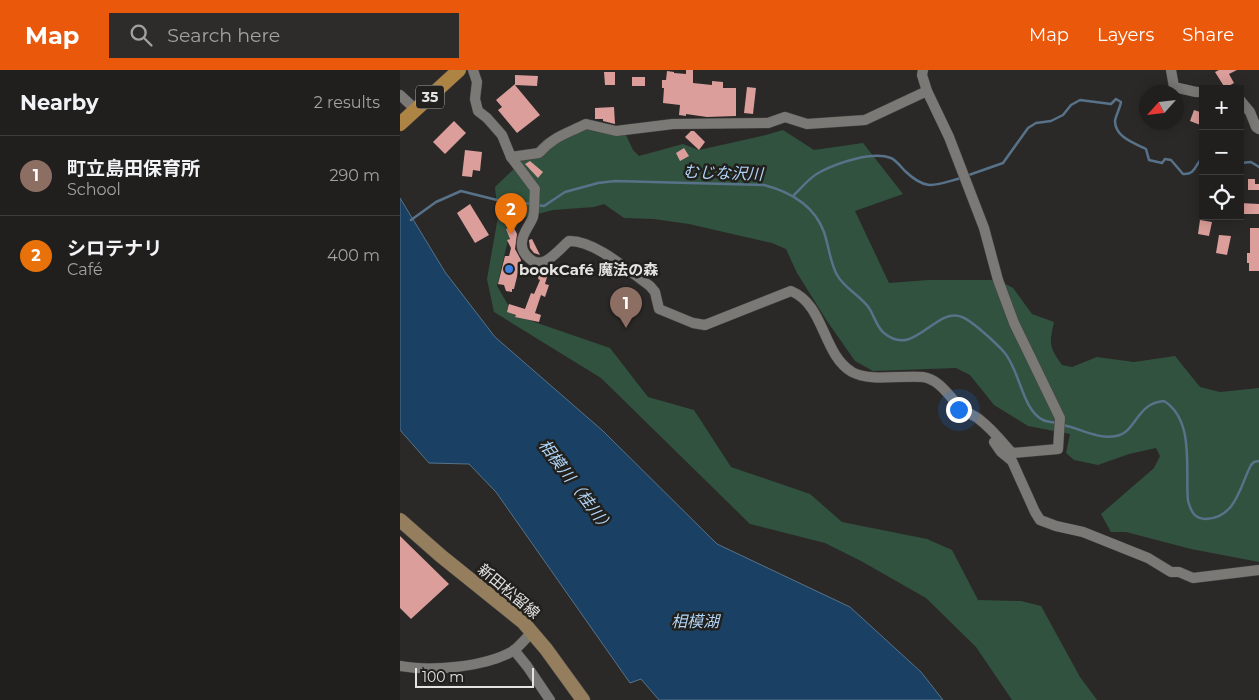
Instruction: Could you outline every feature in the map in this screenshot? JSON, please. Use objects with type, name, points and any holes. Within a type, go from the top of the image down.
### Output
[{"type":"main road","name":"35","points":[[400,124],[459,70]]},
{"type":"main road","name":"新田松留線","points":[[400,520],[532,632],[583,700]]},
{"type":"street","points":[[473,70],[477,82],[475,99],[478,111],[488,118],[502,134],[511,157],[535,190],[533,217],[521,240],[526,256],[533,262],[542,262],[550,259],[569,241],[578,241],[591,245],[650,286],[655,292],[659,309],[693,323],[705,325],[791,291],[798,294],[808,303],[830,344],[842,362],[851,371],[859,375],[873,377],[926,378],[939,384],[961,409],[980,419],[1012,453],[1058,449],[1060,418],[1014,324],[998,280],[984,228],[949,137],[927,91],[922,75],[923,70]]},
{"type":"street","points":[[1171,70],[1174,87],[1199,92]]},
{"type":"street","points":[[511,157],[539,153],[557,136],[586,124],[616,131],[673,124],[768,123],[785,118],[807,124],[865,120],[927,91]]},
{"type":"street","points":[[400,95],[415,109]]},
{"type":"street","points":[[1244,105],[1259,129]]},
{"type":"street","points":[[987,427],[1001,452],[1012,461],[1040,520],[1083,532],[1148,558],[1171,572],[1179,572],[1193,578],[1259,570]]},
{"type":"street","points":[[400,666],[432,668],[464,666],[514,650],[532,632]]},
{"type":"street","points":[[514,650],[550,700]]},
{"type":"green space","points":[[590,129],[626,135],[633,150],[639,156],[683,144],[699,150],[783,130],[814,150],[863,143],[903,194],[855,211],[889,283],[928,280],[998,280],[1013,288],[1032,314],[1054,322],[1051,345],[1062,365],[1072,367],[1097,357],[1134,362],[1175,356],[1200,387],[1220,392],[1259,388],[1259,562],[1191,549],[1126,532],[1111,532],[1101,514],[1154,468],[1160,456],[1156,448],[1129,454],[1098,465],[1074,460],[1066,453],[1070,434],[1028,426],[994,405],[970,375],[956,368],[873,371],[855,361],[797,273],[786,249],[772,243],[689,224],[654,219],[624,218],[604,204],[594,207],[553,210],[522,218],[508,240],[497,286],[514,315],[610,348],[648,397],[694,410],[731,467],[810,494],[842,522],[927,539],[952,550],[978,600],[1021,601],[1041,606],[1080,677],[1097,700],[1012,700],[976,647],[926,598],[825,543],[750,524],[601,378],[494,312],[487,279],[498,217],[495,187],[545,139],[561,132]]},
{"type":"water","name":"相模湖","points":[[400,198],[445,272],[495,337],[603,431],[717,544],[850,607],[921,672],[943,700],[659,700],[641,679],[630,683],[496,492],[469,464],[429,463],[400,430]]},
{"type":"building","points":[[686,70],[693,70],[693,83],[712,85],[712,81],[723,82],[723,88],[736,88],[736,116],[707,117],[679,115],[680,105],[663,103],[664,88],[662,88],[662,80],[666,80],[667,71],[686,74]]},
{"type":"building","points":[[1219,70],[1237,70],[1229,74],[1234,83],[1230,85],[1223,85],[1215,72]]},
{"type":"building","points":[[604,72],[615,72],[615,85],[605,85]]},
{"type":"building","points":[[515,75],[538,76],[537,86],[515,85],[540,115],[517,133],[498,110],[502,107],[496,100],[515,84]]},
{"type":"building","points":[[632,77],[645,77],[645,86],[632,86]]},
{"type":"building","points":[[747,87],[756,88],[753,114],[744,113]]},
{"type":"building","points":[[614,107],[615,124],[603,121],[603,119],[595,119],[595,108]]},
{"type":"building","points":[[1194,110],[1199,112],[1199,124],[1190,121]]},
{"type":"building","points":[[454,121],[466,133],[445,154],[433,142]]},
{"type":"building","points":[[691,131],[694,131],[705,142],[699,150],[685,137]]},
{"type":"building","points":[[684,148],[689,156],[680,161],[676,153]]},
{"type":"building","points":[[465,150],[482,152],[480,171],[473,170],[472,177],[462,176]]},
{"type":"building","points":[[530,161],[543,172],[538,178],[525,164]]},
{"type":"building","points":[[1248,179],[1255,179],[1255,184],[1259,184],[1259,190],[1248,190]]},
{"type":"building","points":[[1244,203],[1259,204],[1259,214],[1244,214]]},
{"type":"building","points":[[470,204],[489,235],[475,243],[457,213]]},
{"type":"building","points":[[1200,220],[1212,222],[1209,236],[1198,234]]},
{"type":"building","points":[[513,226],[517,234],[515,249],[521,260],[512,292],[506,291],[504,285],[498,284],[505,256],[509,256],[511,248],[507,240],[510,239],[506,229]]},
{"type":"building","points":[[1250,228],[1259,228],[1259,271],[1249,271],[1249,263],[1247,263],[1247,253],[1250,253]]},
{"type":"building","points":[[1219,235],[1231,236],[1227,255],[1216,253]]},
{"type":"building","points":[[532,239],[540,255],[534,253],[530,248],[529,240]]},
{"type":"building","points":[[540,269],[549,270],[545,284],[549,285],[545,297],[541,295],[535,313],[541,315],[539,322],[515,317],[516,315],[507,312],[509,304],[525,309],[531,293],[534,294],[540,280],[538,279]]},
{"type":"building","points":[[400,536],[449,584],[411,619],[400,608]]},
{"type":"waterway","points":[[966,176],[1003,163],[1028,128],[1036,123],[1051,121],[1063,115],[1071,105],[1080,100],[1111,104],[1116,99],[1121,102],[1115,121],[1116,127],[1126,139],[1146,149],[1149,160],[1162,163],[1165,159],[1171,160],[1183,174],[1193,171],[1199,162]]},
{"type":"waterway","points":[[794,195],[809,179],[820,172],[855,159],[874,156],[893,159],[913,178],[926,184],[938,184],[961,178]]},
{"type":"waterway","points":[[1244,163],[1251,162],[1259,167]]},
{"type":"waterway","name":"むじな沢川","points":[[537,205],[544,206],[565,192],[598,183],[615,181],[764,185],[774,188],[800,201],[814,214],[824,232],[837,275],[866,304],[879,328],[884,333],[895,339],[905,340],[943,319],[952,316],[966,319],[1004,352],[1014,369],[1030,408],[1036,415],[1045,421],[1058,423]]},
{"type":"waterway","name":"むじな沢川","points":[[411,220],[436,202],[461,191],[497,200],[531,204]]},
{"type":"waterway","name":"むじな沢川","points":[[1063,425],[1096,435],[1116,436],[1128,429],[1148,407],[1164,401],[1174,409],[1180,420],[1186,447],[1188,501],[1194,514],[1202,519],[1216,517],[1231,507],[1236,500],[1251,465],[1259,461]]},
{"type":"place","name":"シロテナリ","points":[[511,234]]},
{"type":"place","name":"bookCafé 魔法の森","points":[[509,269]]},
{"type":"place","name":"町立島田保育所","points":[[626,328]]},
{"type":"water label","name":"相模川（桂川）","points":[[576,486]]}]
